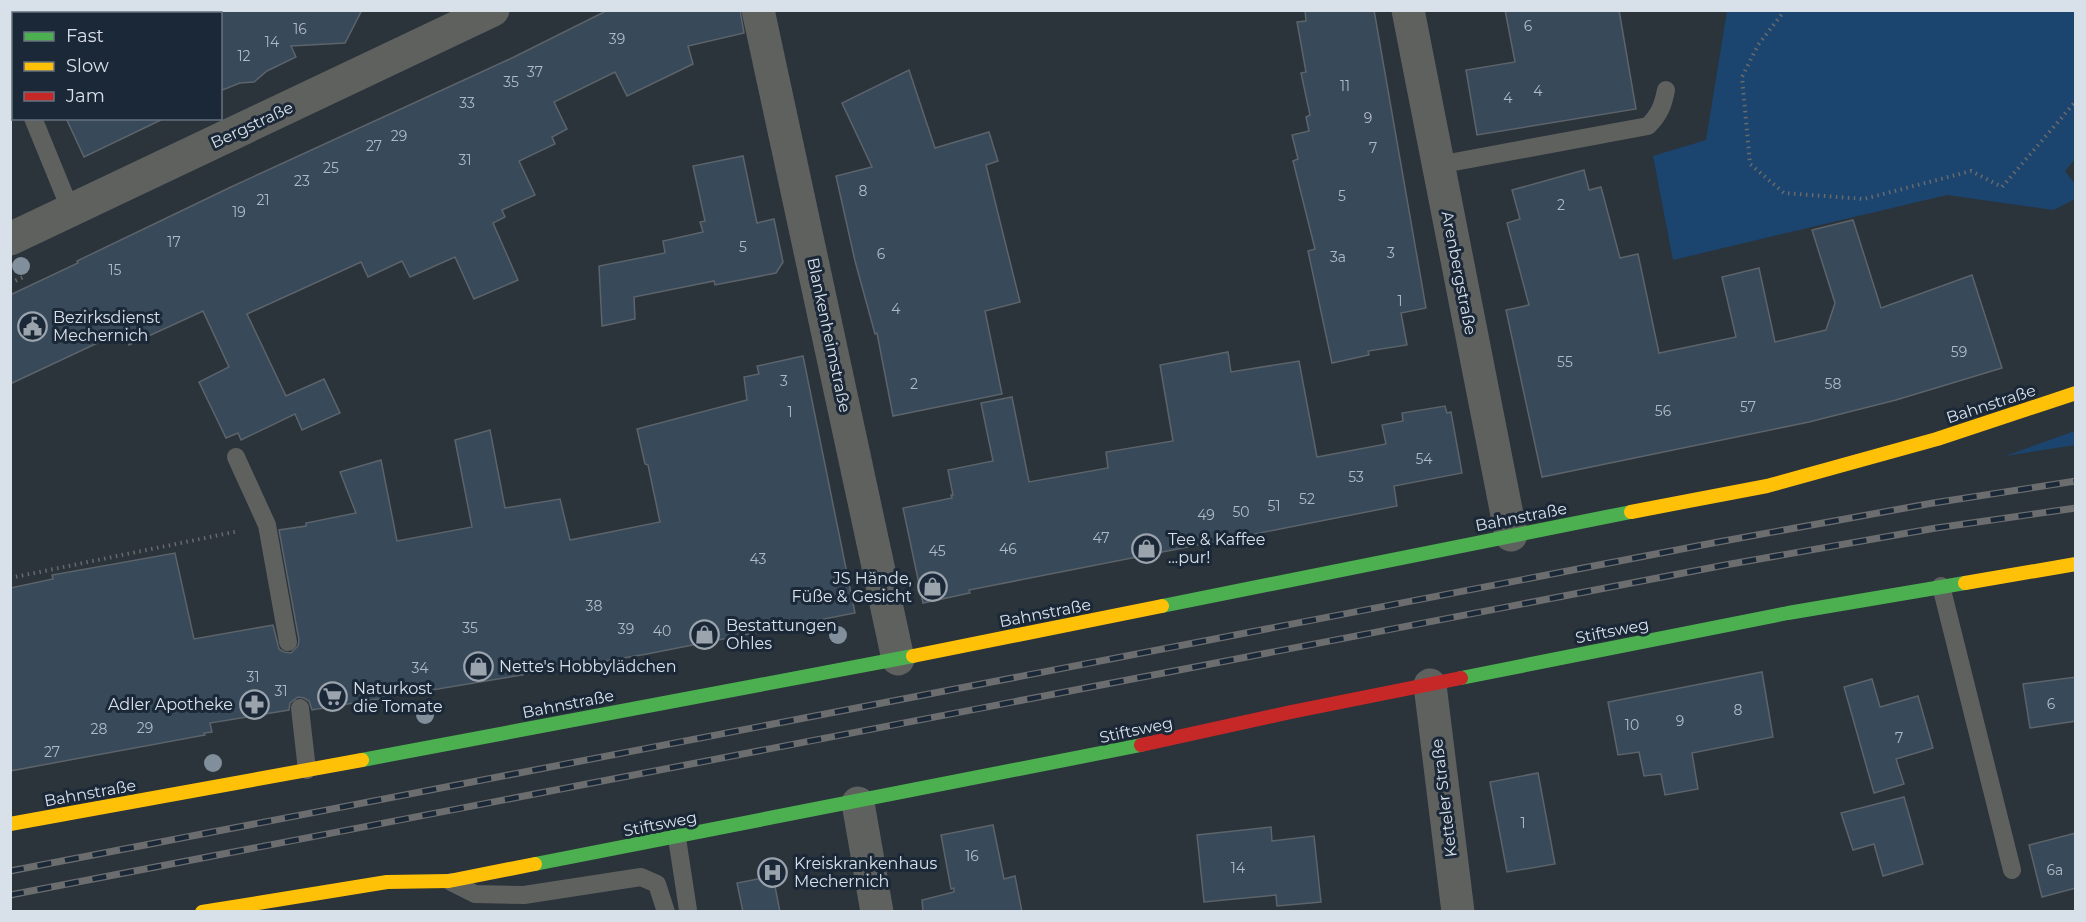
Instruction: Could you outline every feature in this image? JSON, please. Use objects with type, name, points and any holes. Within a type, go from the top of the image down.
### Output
[{"type":"street","name":"Bergstraße","points":[[10,238],[493,10]]},
{"type":"street","name":"Blankenheimstraße","points":[[758,10],[898,659]]},
{"type":"street","name":"Arenbergstraße","points":[[1408,10],[1511,535]]},
{"type":"street","name":"Bahnstraße","points":[[10,824],[898,659],[1511,535],[1767,486],[1937,439],[2076,393]]},
{"type":"street","name":"Stiftsweg","points":[[202,912],[387,882],[449,881],[858,803],[1157,743],[1291,711],[1788,613],[2076,564]]},
{"type":"street","name":"Ketteler Straße","points":[[1430,685],[1458,912]]},
{"type":"street","points":[[858,803],[877,912]]},
{"type":"lane","points":[[1438,165],[1648,126],[1658,116],[1664,103],[1666,90]]},
{"type":"lane","points":[[34,120],[71,211]]},
{"type":"lane","points":[[236,457],[267,525],[288,642]]},
{"type":"lane","points":[[1941,586],[2012,870]]},
{"type":"lane","points":[[300,708],[307,770]]},
{"type":"lane","points":[[677,838],[688,910]]},
{"type":"lane","points":[[449,881],[475,894],[524,895],[642,877],[657,884],[666,912]]},
{"type":"path","points":[[1785,10],[1758,45],[1742,77],[1750,164],[1784,193],[1864,199],[1971,171],[2002,187],[2076,101]]},
{"type":"path","points":[[10,578],[267,525]]},
{"type":"shaded area","points":[[1727,11],[2075,11],[2075,159],[2065,171],[2075,184],[2075,199],[2054,210],[1947,195],[1673,260],[1653,156],[1706,140]]},
{"type":"shaded area","points":[[2075,431],[2075,445],[2005,456]]},
{"type":"building","points":[[220,10],[362,10],[345,43],[291,46],[296,57],[267,71],[254,82],[240,83],[222,90],[222,12]]},
{"type":"building","points":[[608,10],[740,10],[744,33],[688,46],[693,64],[627,96],[615,72],[554,102],[567,129],[552,137],[555,144],[519,161],[535,195],[502,210],[505,217],[493,223],[518,280],[474,299],[455,257],[410,277],[402,261],[368,277],[361,262],[247,314],[286,396],[324,379],[340,413],[302,430],[295,414],[241,440],[238,433],[226,438],[199,382],[229,367],[203,311],[129,345],[123,331],[10,384],[10,295],[231,187],[514,57]]},
{"type":"building","points":[[1305,10],[1374,10],[1426,308],[1401,313],[1407,345],[1368,351],[1369,355],[1332,363],[1308,251],[1315,249],[1293,161],[1298,159],[1292,135],[1309,131],[1306,117],[1310,115],[1301,73],[1306,72],[1297,22],[1306,21]]},
{"type":"building","points":[[1505,10],[1619,10],[1636,109],[1477,135],[1466,70],[1515,62]]},
{"type":"building","points":[[909,70],[935,148],[989,132],[998,161],[986,165],[1020,302],[985,311],[1002,394],[893,416],[877,333],[875,334],[855,261],[836,176],[872,167],[842,103]]},
{"type":"building","points":[[67,120],[161,120],[84,157]]},
{"type":"building","points":[[743,156],[757,223],[774,219],[783,262],[776,273],[715,285],[714,281],[634,297],[635,319],[602,326],[599,266],[665,253],[663,241],[703,232],[700,222],[705,221],[693,166]]},
{"type":"building","points":[[1584,170],[1589,190],[1601,187],[1620,258],[1638,254],[1659,353],[1736,337],[1722,277],[1759,268],[1775,342],[1826,330],[1835,303],[1812,230],[1853,220],[1881,308],[1972,275],[2002,368],[1896,400],[1809,422],[1542,477],[1506,310],[1529,305],[1507,223],[1520,219],[1512,190]]},
{"type":"building","points":[[1228,352],[1231,372],[1299,361],[1317,457],[1386,444],[1382,425],[1403,421],[1402,413],[1445,406],[1447,413],[1451,412],[1462,473],[1394,486],[1397,506],[969,590],[970,593],[923,603],[903,508],[952,498],[948,470],[993,461],[981,403],[1012,397],[1029,482],[1108,468],[1106,452],[1173,441],[1160,365]]},
{"type":"building","points":[[803,356],[855,613],[647,654],[312,710],[309,701],[298,697],[290,703],[289,710],[210,723],[212,732],[204,733],[205,735],[10,771],[10,588],[53,579],[52,575],[175,553],[194,639],[273,625],[279,649],[291,653],[298,646],[299,640],[279,530],[306,526],[306,523],[356,513],[340,472],[381,460],[397,541],[472,527],[455,440],[490,430],[505,508],[560,499],[570,540],[660,522],[648,465],[645,464],[637,429],[747,400],[744,377],[759,374],[757,366]]},
{"type":"building","points":[[1762,672],[1773,737],[1692,753],[1698,789],[1665,795],[1661,774],[1644,776],[1639,752],[1618,755],[1608,702]]},
{"type":"building","points":[[2076,677],[2076,721],[2030,728],[2023,684]]},
{"type":"building","points":[[1872,679],[1880,707],[1918,696],[1933,748],[1896,759],[1904,784],[1874,793],[1844,687]]},
{"type":"building","points":[[1538,773],[1555,864],[1507,872],[1490,782]]},
{"type":"building","points":[[1904,797],[1923,864],[1883,876],[1874,844],[1853,850],[1841,813]]},
{"type":"building","points":[[993,825],[1004,879],[1015,876],[1022,912],[923,912],[922,900],[954,892],[954,888],[951,889],[941,835]]},
{"type":"building","points":[[1271,827],[1272,841],[1314,836],[1321,902],[1277,906],[1276,895],[1204,902],[1197,835]]},
{"type":"building","points":[[2076,833],[2076,888],[2042,897],[2029,845]]},
{"type":"building","points":[[773,876],[780,912],[743,912],[737,883]]},
{"type":"railway","points":[[10,871],[1718,542],[1933,503],[2076,481]]},
{"type":"railway","points":[[10,895],[1725,565],[1936,528],[2076,508]]},
{"type":"traffic: fast","points":[[1162,606],[1631,512]]},
{"type":"traffic: fast","points":[[1461,678],[1788,613],[1965,583]]},
{"type":"traffic: fast","points":[[362,760],[913,656]]},
{"type":"traffic: fast","points":[[535,864],[1141,745]]},
{"type":"traffic: slow","points":[[1631,512],[1767,486],[1937,439],[2076,393]]},
{"type":"traffic: slow","points":[[1965,583],[2076,564]]},
{"type":"traffic: slow","points":[[913,656],[1162,606]]},
{"type":"traffic: slow","points":[[10,824],[362,760]]},
{"type":"traffic: slow","points":[[202,912],[387,882],[449,881],[535,864]]},
{"type":"traffic: jam","points":[[1141,745],[1461,678]]},
{"type":"place","name":"Bezirksdienst Mechernich","points":[[32,326]]},
{"type":"place","name":"Tee & Kaffee ...pur!","points":[[1147,548]]},
{"type":"place","name":"JS Hände, Füße & Gesicht","points":[[933,587]]},
{"type":"place","name":"Bestattungen Ohles","points":[[705,634]]},
{"type":"place","name":"Nette's Hobbylädchen","points":[[478,666]]},
{"type":"place","name":"Naturkost die Tomate","points":[[332,697]]},
{"type":"place","name":"Adler Apotheke","points":[[254,704]]},
{"type":"place","name":"Kreiskrankenhaus Mechernich","points":[[773,872]]}]
